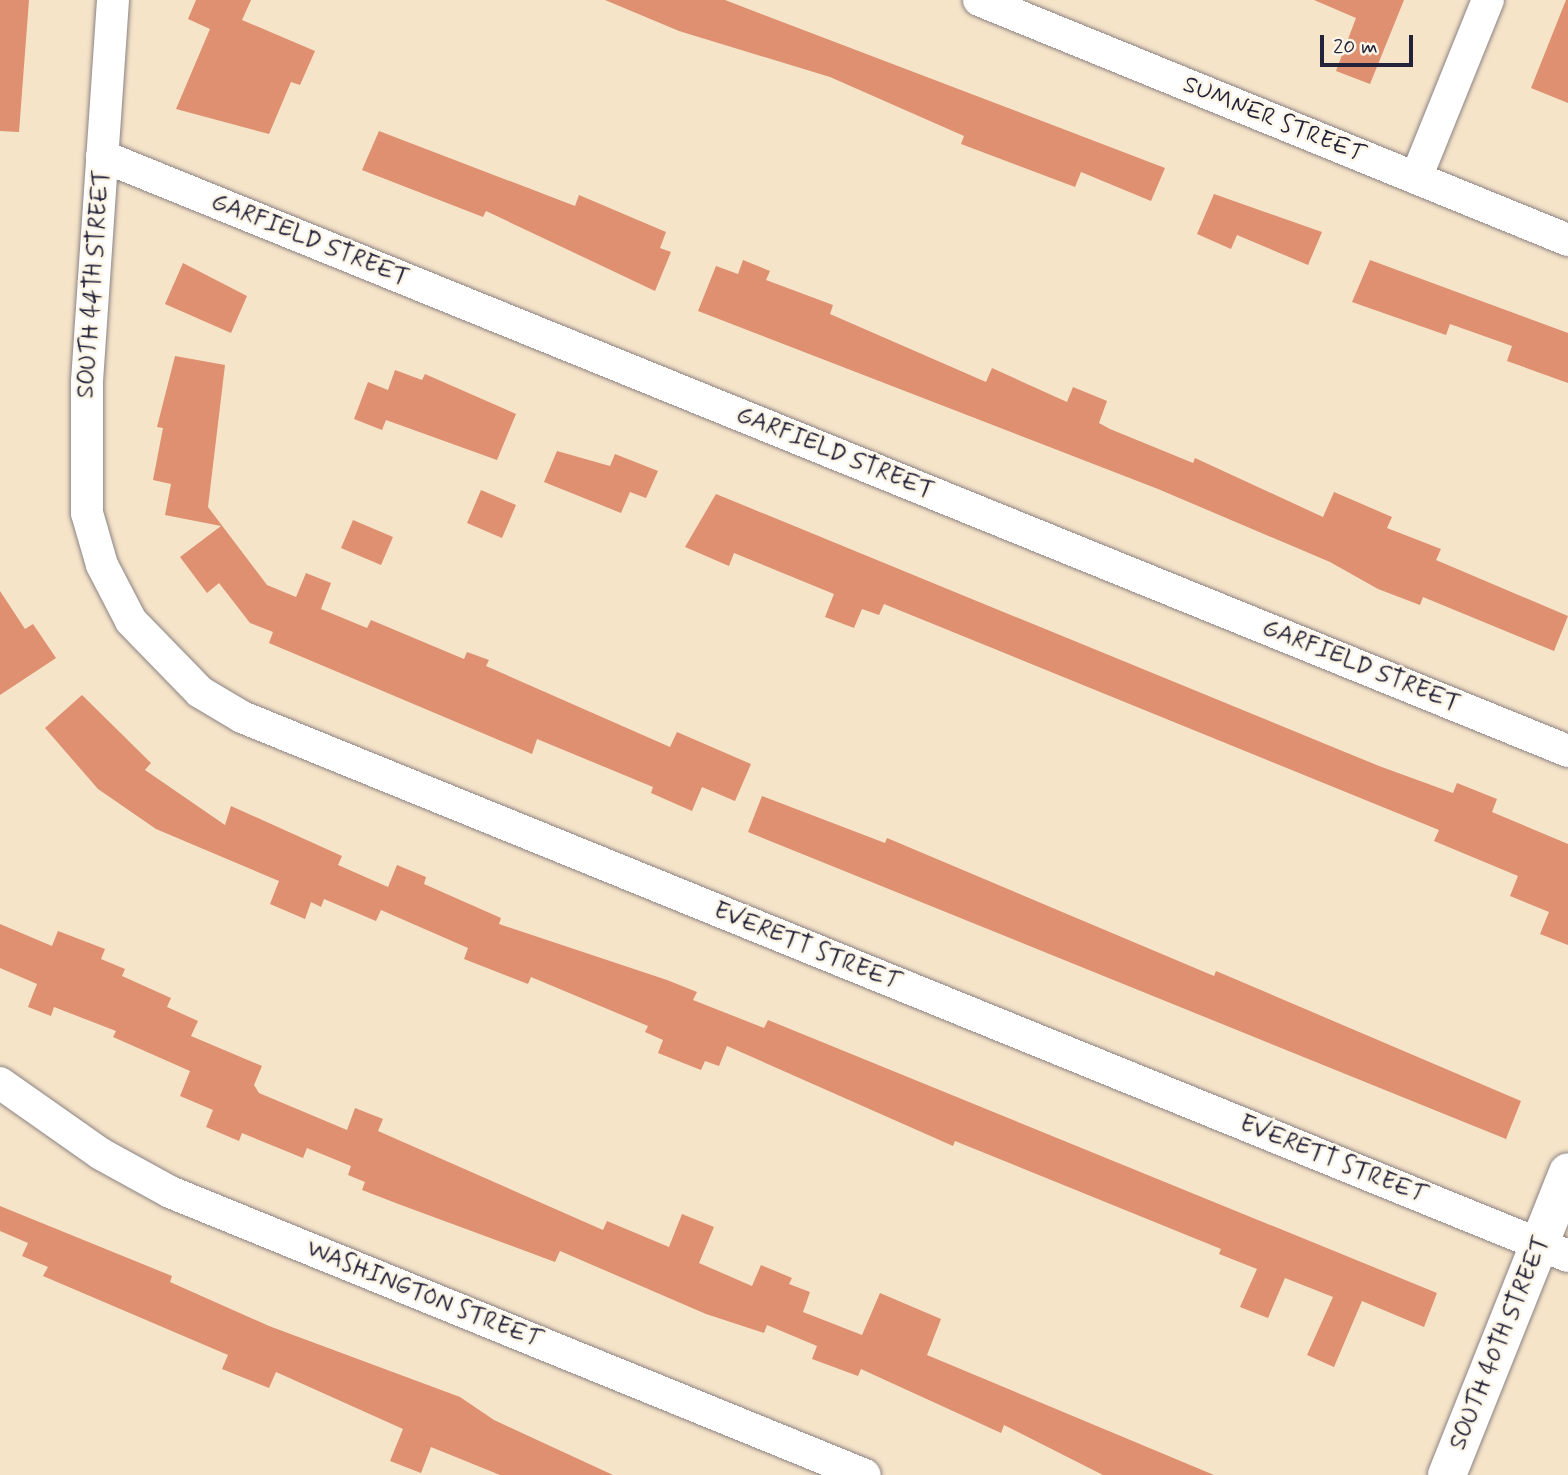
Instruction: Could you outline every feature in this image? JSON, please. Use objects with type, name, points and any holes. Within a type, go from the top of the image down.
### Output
[{"type":"main road","name":"SOUTH 40TH STREET","points":[[1447,1475],[1554,1250],[1568,1172]]},
{"type":"street","name":"SOUTH 44TH STREET","points":[[102,565],[83,474],[113,0]]},
{"type":"street","name":"SUMNER STREET","points":[[979,0],[1024,8],[1416,178],[1568,240]]},
{"type":"street","points":[[1416,178],[1488,0]]},
{"type":"street","name":"GARFIELD STREET","points":[[102,156],[1568,751]]},
{"type":"street","name":"EVERETT STREET","points":[[102,565],[131,621],[163,659],[242,717],[1554,1250]]},
{"type":"street","name":"WASHINGTON STREET","points":[[0,1083],[101,1154],[170,1192],[865,1475]]},
{"type":"building","points":[[0,0],[29,0],[19,132],[0,131]]},
{"type":"building","points":[[196,0],[251,0],[242,20],[315,51],[300,85],[291,82],[269,134],[176,109],[210,29],[188,19]]},
{"type":"building","points":[[605,0],[725,0],[1165,168],[1151,201],[1081,172],[1075,187],[961,144],[964,136],[830,77],[679,31]]},
{"type":"building","points":[[1314,0],[1404,0],[1370,84],[1336,71],[1356,18]]},
{"type":"building","points":[[1568,0],[1568,103],[1531,88]]},
{"type":"building","points":[[379,131],[575,206],[579,195],[666,232],[660,248],[671,252],[655,291],[486,211],[483,217],[362,170]]},
{"type":"building","points":[[1214,194],[1322,232],[1308,265],[1237,235],[1231,249],[1197,234]]},
{"type":"building","points":[[743,260],[770,271],[766,280],[833,305],[830,314],[986,382],[992,368],[1067,402],[1073,387],[1107,401],[1099,423],[1110,429],[1193,463],[1195,458],[1323,517],[1334,492],[1392,517],[1387,528],[1441,549],[1436,560],[1568,616],[1554,651],[1423,597],[1420,605],[1378,589],[1330,562],[1158,489],[698,311],[716,266],[738,274]]},
{"type":"building","points":[[1370,260],[1568,333],[1568,383],[1507,361],[1512,346],[1450,324],[1446,335],[1352,302]]},
{"type":"building","points":[[183,263],[247,296],[231,333],[165,304]]},
{"type":"building","points":[[175,356],[225,365],[208,507],[267,585],[296,597],[306,573],[331,583],[321,609],[367,628],[371,620],[464,659],[467,652],[489,660],[486,666],[670,747],[677,732],[751,764],[735,801],[702,787],[692,811],[651,793],[653,787],[537,739],[532,754],[269,643],[273,632],[250,623],[219,583],[207,593],[180,557],[221,526],[165,515],[171,484],[153,480],[163,428],[157,427]]},
{"type":"building","points":[[395,370],[422,380],[425,374],[516,414],[497,460],[386,420],[382,430],[354,419],[368,382],[388,390]]},
{"type":"building","points":[[557,451],[610,466],[615,454],[658,471],[646,498],[630,492],[621,513],[544,482]]},
{"type":"building","points":[[481,490],[516,505],[502,538],[467,523]]},
{"type":"building","points":[[716,494],[1379,766],[1453,793],[1457,783],[1497,799],[1492,812],[1568,844],[1568,945],[1540,934],[1549,912],[1510,896],[1518,876],[1434,841],[1439,830],[884,604],[879,615],[862,609],[854,628],[825,617],[834,594],[734,553],[729,566],[685,547]]},
{"type":"building","points":[[353,520],[393,537],[381,565],[341,548]]},
{"type":"building","points":[[0,591],[25,629],[33,624],[56,658],[0,695]]},
{"type":"building","points":[[82,695],[151,763],[145,770],[225,825],[231,806],[342,856],[338,865],[388,887],[397,865],[426,877],[424,884],[501,918],[499,924],[667,980],[697,992],[693,1000],[764,1028],[768,1020],[1437,1293],[1424,1327],[1362,1301],[1334,1367],[1307,1355],[1333,1297],[1285,1278],[1268,1318],[1240,1307],[1257,1269],[1219,1254],[1221,1249],[955,1141],[953,1146],[727,1046],[719,1066],[705,1061],[701,1070],[658,1053],[663,1040],[645,1032],[648,1026],[531,977],[528,984],[464,959],[468,948],[381,910],[376,921],[324,899],[321,907],[311,902],[305,919],[270,904],[279,881],[156,829],[98,789],[45,728]]},
{"type":"building","points":[[762,796],[885,843],[887,838],[1214,976],[1216,971],[1521,1101],[1506,1139],[748,832]]},
{"type":"building","points":[[0,924],[52,946],[58,931],[105,949],[101,959],[125,969],[122,976],[171,998],[167,1007],[198,1021],[191,1036],[262,1066],[254,1085],[259,1093],[347,1130],[355,1108],[383,1119],[378,1131],[603,1230],[607,1221],[669,1247],[682,1214],[714,1227],[699,1263],[752,1286],[761,1265],[792,1278],[789,1284],[810,1292],[803,1312],[862,1335],[880,1293],[941,1319],[927,1355],[1214,1475],[1103,1475],[1004,1425],[1001,1433],[861,1369],[858,1376],[812,1359],[817,1346],[767,1325],[764,1333],[706,1314],[560,1251],[555,1262],[362,1190],[365,1182],[348,1175],[351,1166],[307,1148],[303,1158],[242,1133],[239,1141],[206,1127],[213,1110],[180,1096],[190,1071],[113,1037],[116,1031],[54,1007],[51,1016],[28,1007],[37,984],[0,968]]},
{"type":"building","points":[[0,1206],[172,1276],[170,1282],[269,1326],[460,1397],[494,1420],[613,1475],[500,1475],[431,1447],[421,1473],[390,1461],[403,1429],[276,1372],[269,1388],[222,1369],[228,1355],[43,1276],[48,1267],[22,1256],[28,1243],[0,1231]]}]
